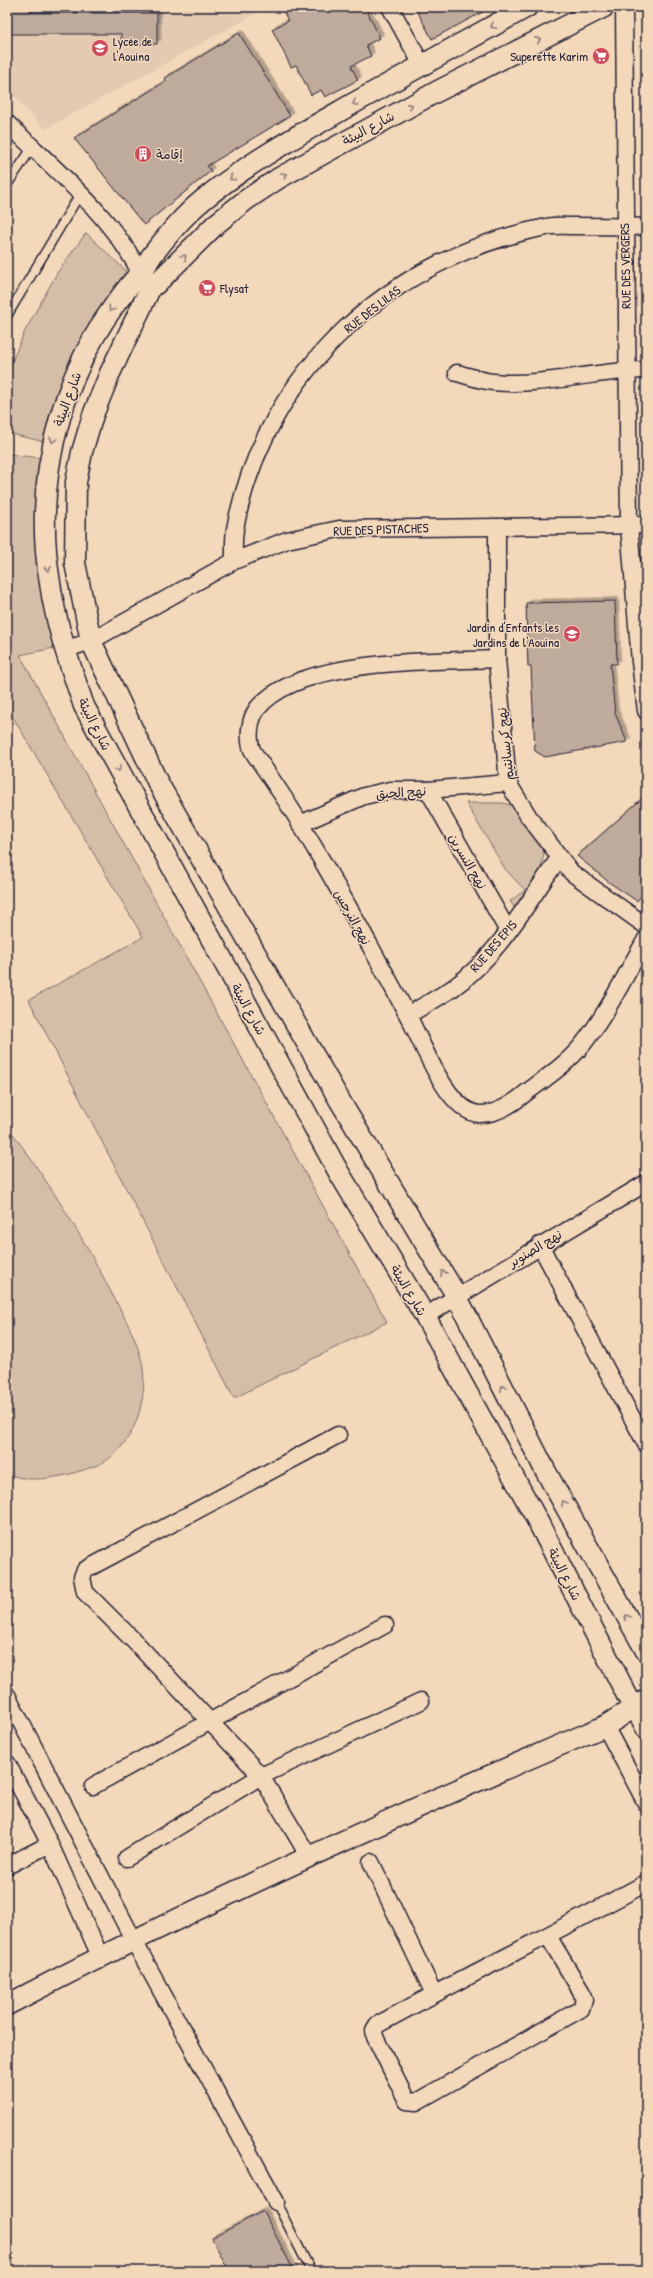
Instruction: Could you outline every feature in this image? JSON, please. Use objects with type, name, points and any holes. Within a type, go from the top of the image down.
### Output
[{"type":"street","points":[[390,7],[422,65]]},
{"type":"street","name":"شارع البيئة","points":[[527,7],[266,153],[202,200],[173,229],[103,322],[81,361],[64,403],[52,446],[46,477],[45,543],[49,581],[64,650],[84,706],[338,1171],[425,1316],[640,1705]]},
{"type":"street","name":"شارع البيئة","points":[[604,7],[438,91],[278,178],[246,200],[216,224],[153,288],[110,373],[93,416],[82,452],[76,482],[74,563],[91,641],[158,783],[340,1101],[456,1295],[545,1470],[646,1651]]},
{"type":"street","name":"RUE DES VERGERS","points":[[624,7],[625,226],[630,525],[640,662],[646,711]]},
{"type":"street","points":[[7,124],[80,194],[119,236],[139,273],[137,289],[142,292],[153,288]]},
{"type":"street","name":"RUE DES LILAS","points":[[234,560],[235,526],[250,469],[275,416],[310,365],[352,321],[389,292],[437,264],[487,242],[548,226],[646,227]]},
{"type":"street","points":[[457,373],[493,382],[543,381],[627,370],[646,370]]},
{"type":"street","name":"RUE DES PISTACHES","points":[[64,650],[91,641],[234,560],[287,540],[339,529],[646,525]]},
{"type":"street","name":"نهج كريسانتيم","points":[[498,528],[497,659],[508,783],[559,858],[572,873],[646,926]]},
{"type":"street","name":"نهج النرجس","points":[[497,659],[354,667],[318,674],[270,697],[256,710],[251,721],[252,748],[300,824],[408,1015],[444,1085],[454,1101],[466,1110],[480,1114],[497,1112],[514,1102],[548,1077],[582,1045],[600,1018],[646,939]]},
{"type":"street","name":"نهج الحبق","points":[[300,824],[364,796],[390,790],[428,790],[508,783]]},
{"type":"street","name":"نهج النسرين","points":[[428,790],[508,931]]},
{"type":"street","name":"RUE DES EPIS","points":[[408,1015],[453,987],[480,964],[508,931],[559,858]]},
{"type":"street","name":"نهج الصنوبر","points":[[425,1316],[456,1295],[646,1183]]},
{"type":"street","points":[[540,1245],[646,1444]]},
{"type":"street","points":[[308,1856],[261,1776],[84,1592],[82,1577],[86,1570],[338,1435]]},
{"type":"street","points":[[93,1786],[211,1723],[385,1625]]},
{"type":"street","points":[[7,1695],[134,1941],[276,2202]]},
{"type":"street","points":[[126,1858],[261,1776],[422,1701]]},
{"type":"street","points":[[7,2005],[100,1956],[134,1941],[308,1856],[605,1726],[640,1705],[646,1732]]},
{"type":"street","points":[[605,1726],[646,1803]]},
{"type":"street","points":[[7,1763],[50,1844],[100,1956]]},
{"type":"street","points":[[7,1866],[50,1844]]},
{"type":"street","points":[[371,1862],[434,1994]]},
{"type":"street","points":[[548,1936],[581,1991],[584,2000],[581,2009],[416,2102],[409,2102],[375,2037],[374,2030],[377,2025],[646,1883]]},
{"type":"lane","points":[[7,185],[32,148]]},
{"type":"lane","points":[[7,316],[80,194]]},
{"type":"lane","points":[[276,2202],[311,2271]]},
{"type":"shaded area","name":"Lycée de l'Aouina","points":[[7,7],[268,7],[45,129],[7,89]]},
{"type":"shaded area","points":[[86,233],[126,271],[97,316],[63,380],[54,402],[45,442],[7,433],[7,373],[25,331],[57,273]]},
{"type":"shaded area","points":[[7,454],[41,458],[54,648],[20,655],[387,1322],[234,1398],[29,1000],[143,937],[7,707]]},
{"type":"shaded area","points":[[466,803],[502,803],[515,806],[544,852],[541,868],[535,882],[526,895],[514,907],[510,901],[525,890],[505,869]]},
{"type":"shaded area","points":[[7,1126],[62,1206],[88,1248],[132,1333],[141,1358],[143,1373],[144,1389],[141,1405],[136,1421],[120,1448],[109,1459],[95,1466],[63,1476],[51,1478],[28,1479],[7,1473]]},
{"type":"building","points":[[7,7],[30,7],[30,13],[157,13],[157,44],[121,44],[121,34],[7,34]]},
{"type":"building","points":[[294,7],[365,7],[380,38],[366,45],[371,56],[351,66],[358,80],[325,97],[321,90],[311,95],[296,65],[291,67],[272,29],[288,21],[284,12]]},
{"type":"building","points":[[415,7],[492,7],[432,39]]},
{"type":"building","points":[[239,33],[290,116],[207,166],[211,171],[144,225],[74,138],[166,81],[165,78]]},
{"type":"building","points":[[615,601],[617,664],[610,664],[615,713],[627,742],[545,757],[535,751],[531,667],[528,667],[526,603]]},
{"type":"building","points":[[646,795],[646,889],[637,901],[610,883],[577,856]]},
{"type":"building","points":[[263,2211],[294,2271],[229,2271],[212,2238]]},
{"type":"place","name":"Lycée de l'Aouina","points":[[100,48]]},
{"type":"place","name":"Superette Karim","points":[[601,56]]},
{"type":"place","name":"إقامة","points":[[143,154]]},
{"type":"place","name":"Flysat","points":[[207,288]]},
{"type":"place","name":"Jardin d'Enfants les Jardins de l'Aouina","points":[[572,634]]}]
